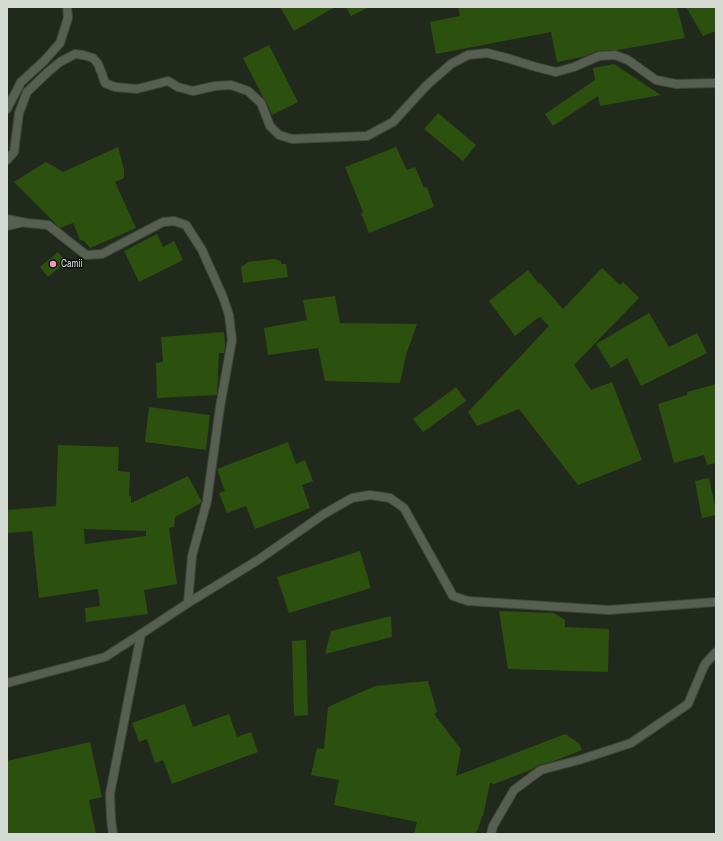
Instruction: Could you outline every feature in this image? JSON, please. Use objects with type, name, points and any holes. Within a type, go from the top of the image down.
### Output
[{"type":"street","points":[[7,109],[21,82],[44,61],[60,43],[68,18],[67,7]]},
{"type":"street","points":[[7,160],[14,152],[19,113],[27,92],[60,62],[75,54],[93,58],[98,64],[105,83],[116,87],[137,89],[168,81],[178,87],[193,91],[215,86],[231,85],[248,91],[261,103],[270,126],[279,135],[292,139],[367,136],[393,122],[427,85],[451,64],[468,55],[486,53],[556,72],[574,67],[599,56],[615,55],[628,60],[656,80],[676,84],[716,83]]},
{"type":"street","points":[[7,219],[48,225],[86,255],[102,254],[163,222],[174,220],[186,225],[202,250],[223,297],[229,315],[232,340],[220,407],[207,501],[192,556],[188,603]]},
{"type":"street","points":[[7,226],[23,222]]},
{"type":"street","points":[[7,683],[105,657],[258,560],[324,514],[352,498],[370,495],[390,498],[404,508],[453,596],[468,601],[609,610],[716,602]]},
{"type":"street","points":[[113,834],[110,794],[141,634]]},
{"type":"street","points":[[490,834],[514,790],[541,770],[580,760],[631,743],[688,704],[705,664],[716,652]]},
{"type":"building","points":[[280,7],[335,7],[294,31]]},
{"type":"building","points":[[346,7],[369,7],[351,16]]},
{"type":"building","points":[[458,7],[677,7],[685,38],[618,50],[598,51],[583,57],[557,62],[551,32],[436,54],[430,22],[460,16]]},
{"type":"building","points":[[686,7],[716,7],[716,31],[703,36]]},
{"type":"building","points":[[269,45],[298,102],[272,115],[243,58]]},
{"type":"building","points":[[614,64],[661,95],[600,106],[598,96],[553,126],[545,114],[595,80],[593,68]]},
{"type":"building","points":[[438,113],[476,145],[463,161],[424,129]]},
{"type":"building","points":[[118,147],[124,170],[124,178],[115,182],[136,228],[90,248],[84,241],[80,240],[73,223],[60,228],[14,182],[46,162],[63,172]]},
{"type":"building","points":[[396,147],[407,170],[415,167],[424,188],[427,187],[434,207],[369,233],[361,213],[363,212],[345,167]]},
{"type":"building","points":[[157,234],[163,247],[174,241],[183,260],[139,282],[124,251]]},
{"type":"building","name":"Camii","points":[[58,252],[66,262],[48,277],[40,267]]},
{"type":"building","points":[[274,259],[281,261],[281,264],[286,264],[288,277],[243,283],[241,267],[248,262]]},
{"type":"building","points":[[602,268],[620,285],[623,282],[639,298],[574,365],[591,390],[612,382],[642,460],[578,485],[519,409],[477,426],[468,412],[549,326],[540,317],[515,336],[489,301],[528,270],[563,309]]},
{"type":"building","points":[[335,296],[340,323],[417,324],[406,355],[400,383],[325,381],[318,348],[268,355],[264,328],[307,320],[303,300]]},
{"type":"building","points":[[649,313],[669,347],[697,333],[707,353],[641,386],[627,358],[611,368],[596,344]]},
{"type":"building","points":[[224,332],[224,353],[219,353],[217,395],[157,398],[156,363],[163,362],[161,337]]},
{"type":"building","points":[[716,384],[716,463],[707,465],[704,455],[674,463],[658,404],[687,395],[687,392]]},
{"type":"building","points":[[456,387],[466,401],[423,432],[413,419]]},
{"type":"building","points":[[149,407],[210,415],[206,450],[145,442]]},
{"type":"building","points":[[288,442],[296,464],[305,460],[313,481],[302,485],[310,508],[255,529],[246,506],[227,513],[219,493],[225,491],[217,469]]},
{"type":"building","points":[[58,445],[119,447],[118,471],[130,472],[129,496],[131,496],[131,503],[188,476],[201,500],[201,503],[175,517],[174,527],[169,528],[177,584],[144,590],[148,614],[86,622],[85,608],[100,606],[98,589],[39,598],[32,531],[7,533],[7,510],[56,506]],"holes":[[[84,529],[146,531],[146,536],[85,544]]]},
{"type":"building","points":[[709,478],[716,515],[702,518],[695,481]]},
{"type":"building","points":[[360,551],[371,588],[289,613],[277,577]]},
{"type":"building","points":[[499,611],[554,613],[565,620],[565,627],[609,629],[608,672],[508,669]]},
{"type":"building","points":[[391,616],[392,637],[325,654],[331,631]]},
{"type":"building","points":[[306,640],[308,715],[294,716],[292,641]]},
{"type":"building","points":[[428,681],[437,712],[434,714],[461,749],[456,776],[565,734],[579,743],[582,750],[539,765],[533,769],[494,784],[490,783],[483,816],[476,834],[414,834],[417,822],[334,805],[339,780],[311,775],[317,748],[324,749],[328,707],[375,686]]},
{"type":"building","points":[[185,704],[193,727],[229,714],[237,737],[251,732],[258,752],[172,784],[163,760],[155,763],[147,739],[139,742],[132,723]]},
{"type":"building","points":[[90,742],[102,797],[89,800],[96,834],[7,834],[7,761]]},
{"type":"place","name":"Camii","points":[[53,264]]}]
